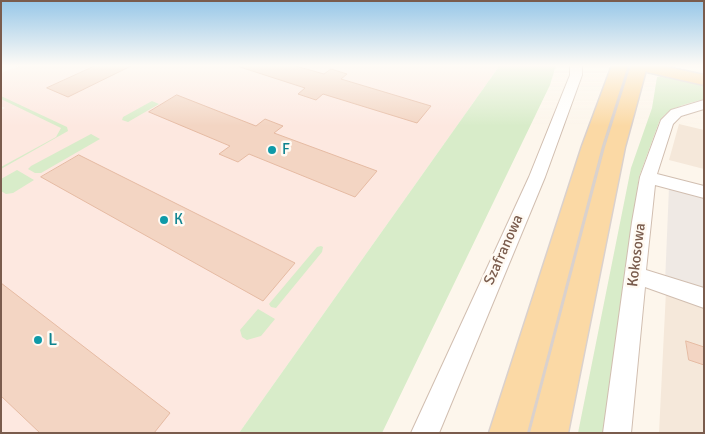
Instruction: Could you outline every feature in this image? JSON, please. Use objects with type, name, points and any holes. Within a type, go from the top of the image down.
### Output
[{"type":"main road","points":[[508,433],[611,85]]},
{"type":"main road","points":[[549,433],[605,190],[623,160],[647,96],[648,85]]},
{"type":"street","name":"Szafranowa","points":[[425,433],[537,177],[572,85]]},
{"type":"street","name":"Kokosowa","points":[[617,433],[648,177],[664,127],[669,120],[676,113],[704,104]]},
{"type":"street","points":[[648,177],[704,192]]},
{"type":"street","points":[[635,276],[704,298]]},
{"type":"shaded area","points":[[1,85],[486,85],[239,433],[1,433],[1,110],[5,108],[1,106]]},
{"type":"shaded area","points":[[679,124],[704,130],[704,169],[669,160]]},
{"type":"shaded area","points":[[669,187],[704,195],[704,295],[665,283]]},
{"type":"shaded area","points":[[666,291],[704,303],[704,433],[659,433]]},
{"type":"green space","points":[[486,85],[550,85],[382,433],[239,433]]},
{"type":"green space","points":[[621,85],[626,85],[534,433],[522,433],[582,206]]},
{"type":"green space","points":[[656,85],[704,85],[704,99],[673,109],[659,122],[639,177],[603,433],[578,433],[631,168],[652,108]]},
{"type":"green space","points":[[1,96],[67,127],[68,131],[1,169],[1,167],[56,137],[61,128],[1,99]]},
{"type":"green space","points":[[152,101],[159,104],[128,122],[122,120],[123,117]]},
{"type":"green space","points":[[91,134],[100,139],[41,173],[35,173],[28,169],[31,166]]},
{"type":"green space","points":[[17,170],[34,180],[13,193],[6,194],[1,191],[1,179]]},
{"type":"green space","points":[[317,247],[323,247],[322,252],[276,308],[271,307],[269,304]]},
{"type":"green space","points":[[258,309],[275,319],[261,336],[247,340],[242,337],[240,330]]},
{"type":"building","points":[[53,85],[92,85],[68,97],[47,88]]},
{"type":"building","points":[[296,85],[362,85],[431,106],[417,123],[323,94],[316,100],[298,94],[305,88]]},
{"type":"building","name":"F","points":[[177,95],[256,126],[265,119],[283,126],[274,133],[377,171],[355,197],[249,154],[238,162],[219,154],[230,146],[149,112]]},
{"type":"building","name":"K","points":[[79,155],[295,263],[263,301],[41,177]]},
{"type":"building","name":"L","points":[[1,283],[170,413],[154,433],[40,433],[1,396]]},
{"type":"building","points":[[686,341],[704,347],[704,365],[689,360]]},
{"type":"place","name":"F","points":[[272,150]]},
{"type":"place","name":"K","points":[[164,220]]},
{"type":"place","name":"L","points":[[38,340]]}]
